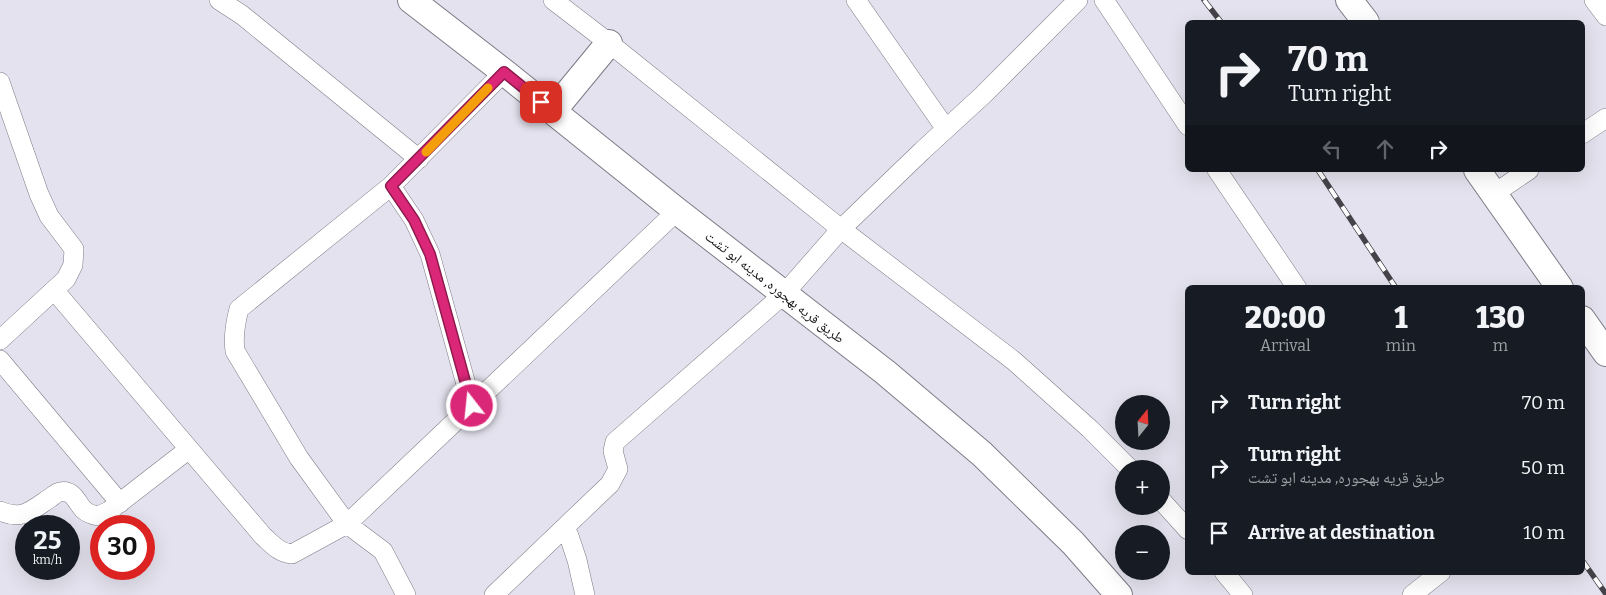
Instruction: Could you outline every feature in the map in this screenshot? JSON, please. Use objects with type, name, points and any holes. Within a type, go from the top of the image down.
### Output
[{"type":"street","points":[[220,0],[242,15],[419,159]]},
{"type":"street","name":"طريق قريه بهجوره, مدينه ابو تشت","points":[[411,0],[677,211],[885,372],[982,454],[1073,543],[1119,595]]},
{"type":"street","points":[[553,0],[841,229],[1014,361],[1090,429],[1121,460]]},
{"type":"street","points":[[856,0],[946,129]]},
{"type":"street","points":[[494,595],[610,484],[618,469],[613,451],[615,442],[784,294],[841,229],[983,95],[1078,0]]},
{"type":"street","points":[[1104,0],[1185,122]]},
{"type":"street","points":[[1594,0],[1606,16]]},
{"type":"street","points":[[553,112],[609,43]]},
{"type":"street","points":[[406,595],[382,551],[347,524],[299,458],[235,351],[233,336],[240,309],[391,186],[504,72]]},
{"type":"street","points":[[0,82],[39,194],[49,216],[74,250],[74,265],[66,279],[0,340]]},
{"type":"street","points":[[1585,132],[1606,118]]},
{"type":"street","points":[[1218,172],[1295,285]]},
{"type":"street","points":[[1479,172],[1558,285]]},
{"type":"street","points":[[1495,193],[1526,172]]},
{"type":"street","points":[[391,186],[414,220],[430,254],[472,406]]},
{"type":"street","points":[[54,290],[263,536],[275,548],[292,554],[347,524],[677,211]]},
{"type":"street","points":[[1585,323],[1606,353]]},
{"type":"street","points":[[0,360],[120,502]]},
{"type":"street","points":[[0,511],[10,515],[22,516],[59,492],[68,492],[78,500],[82,508],[89,514],[98,516],[109,511],[189,449]]},
{"type":"street","points":[[1170,510],[1185,527]]},
{"type":"street","points":[[566,527],[577,560],[585,595]]},
{"type":"street","points":[[1226,575],[1243,595]]},
{"type":"street","points":[[1412,595],[1437,575]]},
{"type":"railway","points":[[1204,0],[1219,20]]},
{"type":"railway","points":[[1319,172],[1394,285]]},
{"type":"railway","points":[[1585,564],[1606,594]]},
{"type":"slow traffic","points":[[426,152],[488,88]]},
{"type":"route","points":[[472,406],[430,254],[414,220],[391,186],[504,72],[541,102]]}]
